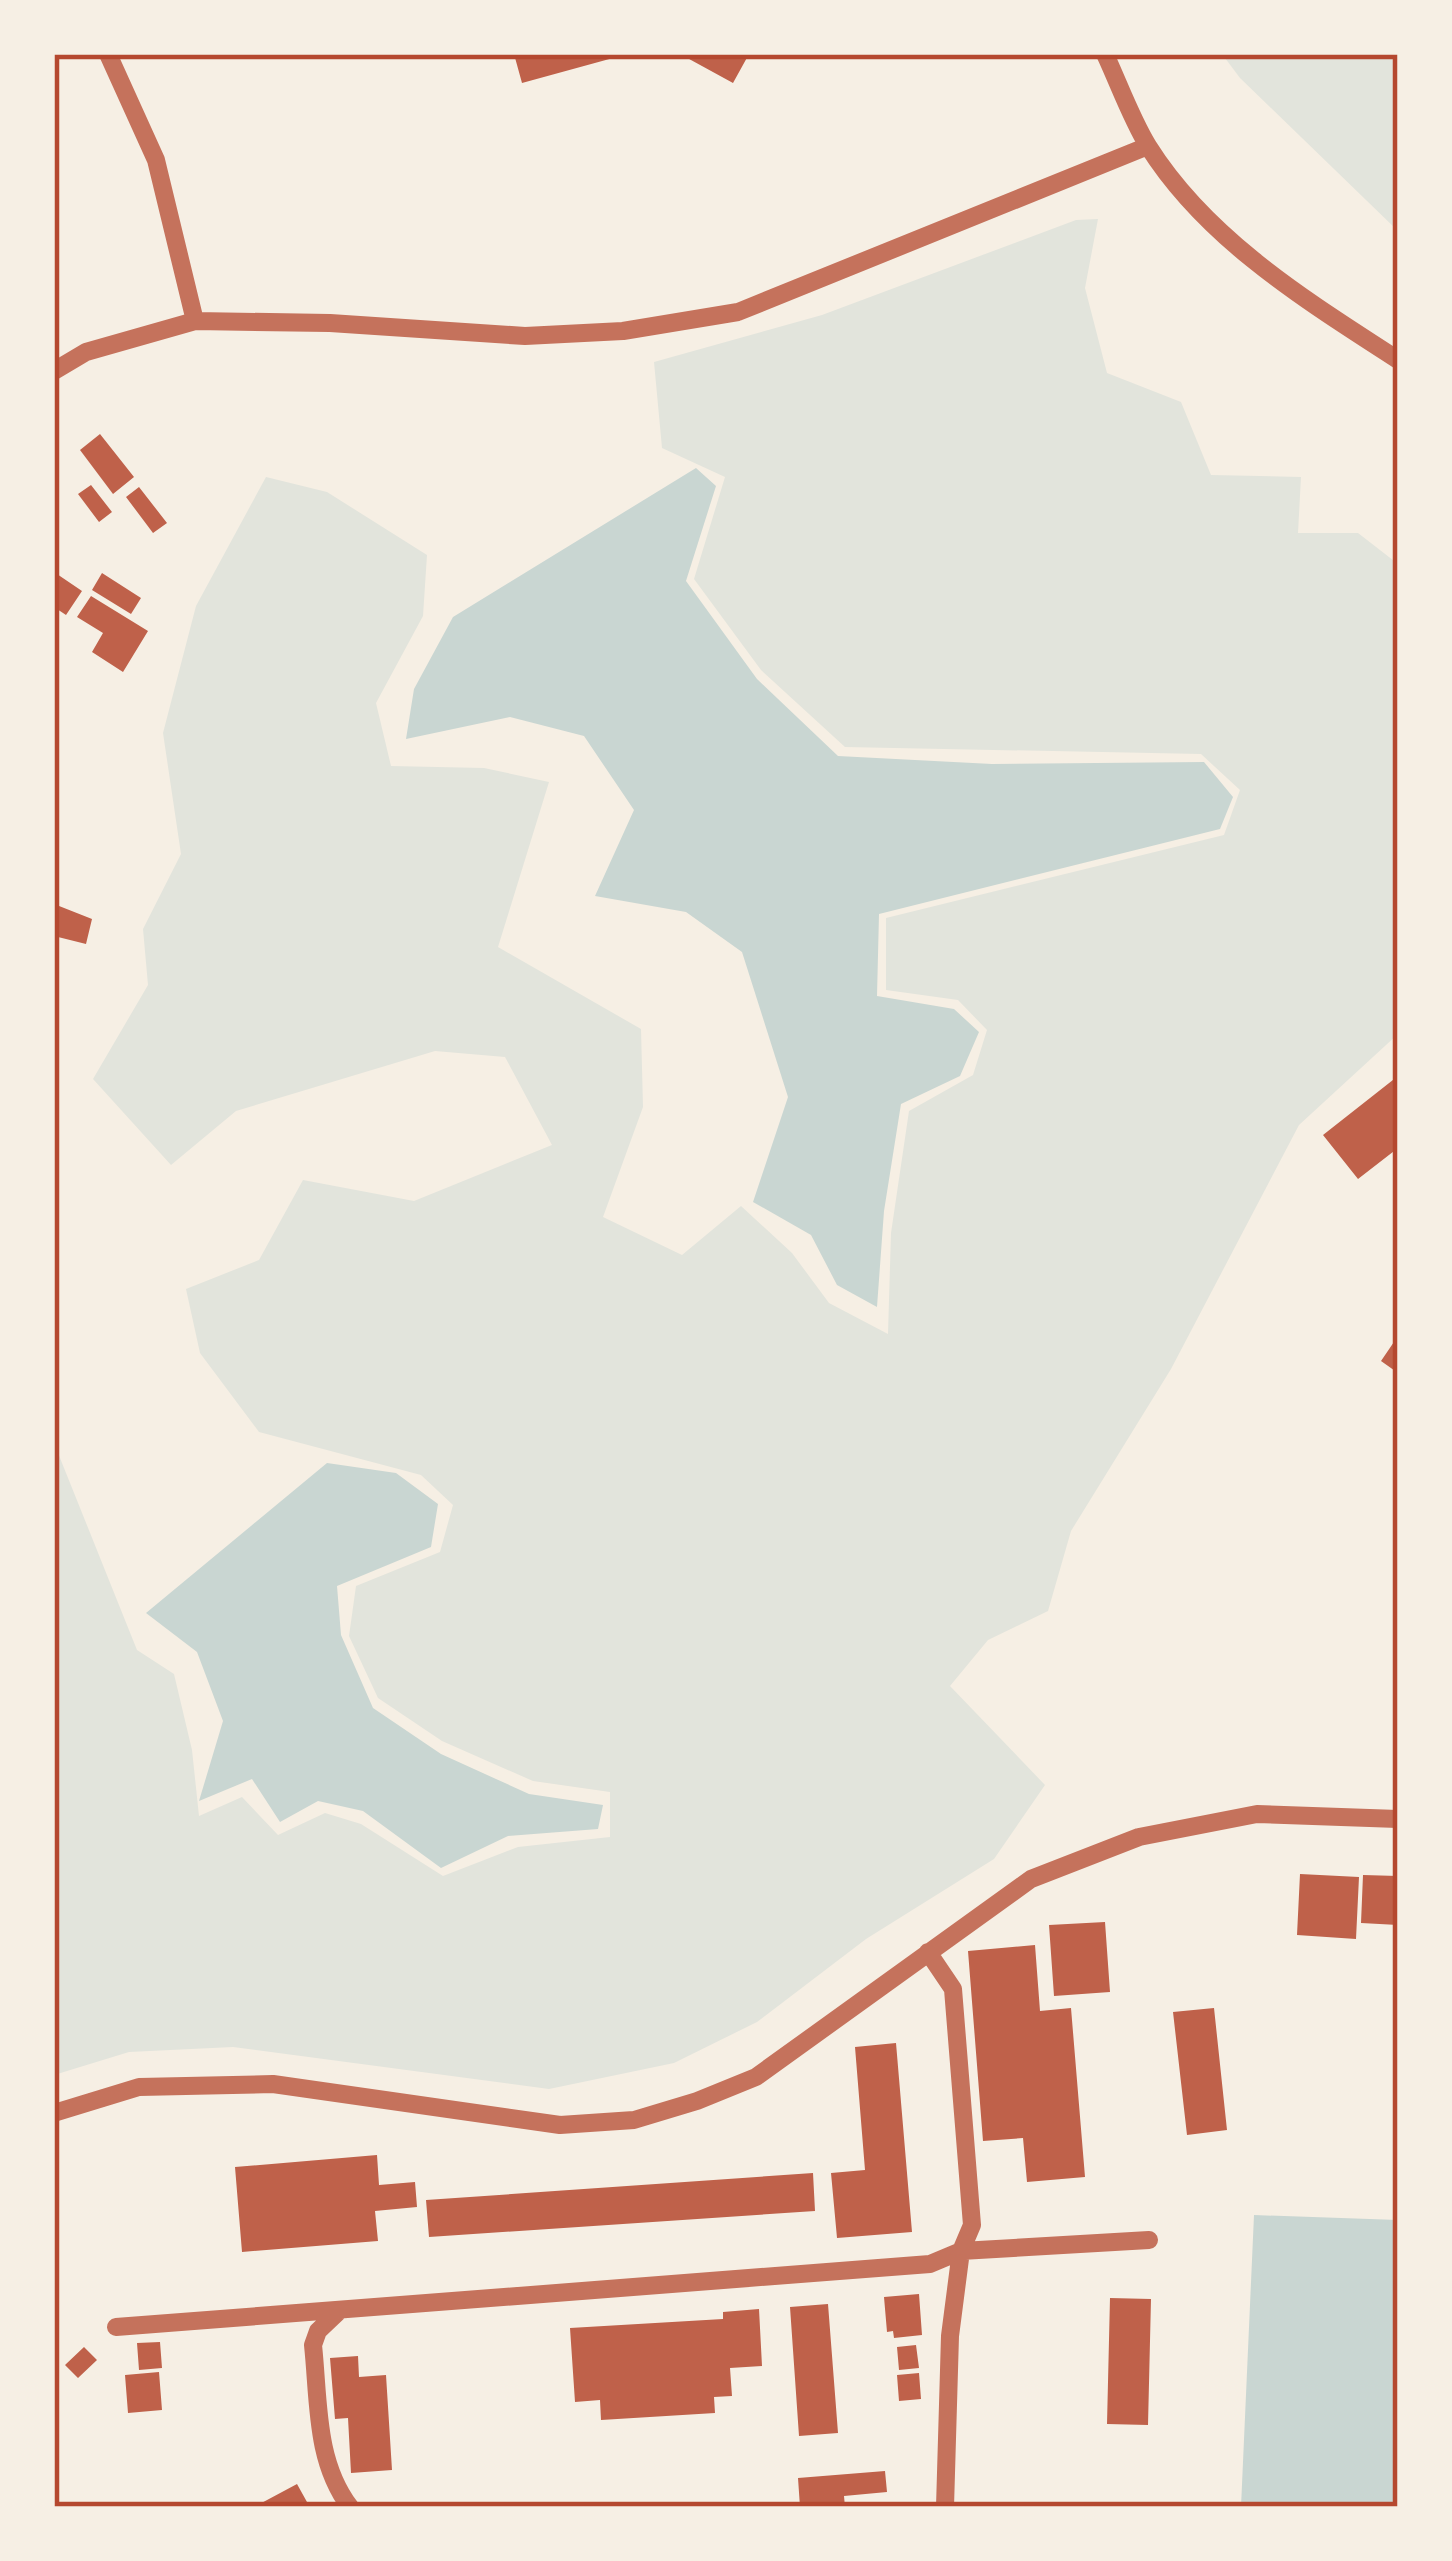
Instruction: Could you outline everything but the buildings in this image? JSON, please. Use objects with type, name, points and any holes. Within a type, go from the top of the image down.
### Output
[{"type":"street","points":[[108,54],[156,160],[195,321]]},
{"type":"street","points":[[1105,54],[1148,146],[1240,250],[1317,308],[1398,360]]},
{"type":"street","points":[[54,371],[86,352],[195,321],[330,323],[525,336],[623,331],[738,312],[1148,146]]},
{"type":"street","points":[[54,2113],[139,2087],[273,2084],[560,2125],[634,2120],[756,2077],[1031,1879],[1139,1837],[1257,1814],[1398,1819]]},
{"type":"street","points":[[928,1952],[953,1989],[972,2224],[961,2252],[950,2336],[945,2507]]},
{"type":"street","points":[[116,2326],[930,2264],[961,2252],[1149,2240]]},
{"type":"street","points":[[338,2312],[318,2331],[313,2345],[325,2462],[333,2485],[350,2507]]},
{"type":"shaded area","points":[[1222,54],[1398,54],[1398,231],[1240,78]]},
{"type":"shaded area","points":[[1098,219],[1085,288],[1107,373],[1181,402],[1211,475],[1301,477],[1298,533],[1358,533],[1398,564],[1398,1034],[1299,1125],[1171,1369],[1071,1531],[1048,1611],[988,1640],[950,1686],[1045,1785],[994,1859],[866,1939],[757,2022],[674,2063],[549,2089],[233,2047],[129,2052],[54,2075],[54,1443],[137,1650],[174,1674],[192,1750],[199,1816],[242,1797],[278,1835],[325,1813],[361,1824],[443,1876],[518,1847],[610,1837],[610,1792],[533,1781],[442,1741],[378,1698],[349,1636],[356,1586],[440,1552],[453,1505],[421,1475],[259,1432],[200,1353],[186,1289],[259,1260],[303,1180],[414,1201],[552,1145],[505,1057],[435,1051],[236,1111],[171,1165],[93,1079],[148,985],[143,929],[181,854],[163,733],[196,606],[266,477],[327,492],[427,555],[423,616],[376,703],[391,766],[484,768],[549,782],[498,947],[641,1029],[643,1107],[603,1217],[682,1255],[741,1206],[792,1253],[829,1303],[888,1334],[891,1233],[909,1111],[973,1075],[987,1030],[958,1000],[886,990],[886,918],[1224,835],[1240,790],[1201,754],[845,747],[761,670],[694,579],[725,477],[662,448],[654,362],[822,315],[1076,220]]},
{"type":"shaded area","points":[[696,468],[716,486],[686,581],[757,679],[838,756],[992,764],[1204,762],[1233,797],[1220,829],[879,914],[877,996],[954,1009],[979,1032],[960,1076],[901,1104],[884,1211],[877,1307],[837,1285],[811,1235],[753,1202],[788,1097],[742,952],[686,912],[595,896],[634,810],[584,736],[510,717],[406,739],[414,689],[453,617]]},
{"type":"shaded area","points":[[327,1463],[396,1473],[438,1504],[431,1547],[337,1586],[341,1635],[373,1708],[441,1754],[529,1794],[603,1805],[598,1829],[508,1836],[441,1868],[363,1811],[318,1801],[280,1822],[252,1779],[199,1801],[223,1721],[197,1652],[146,1613]]},
{"type":"shaded area","points":[[1254,2215],[1398,2220],[1398,2507],[1241,2507]]}]
